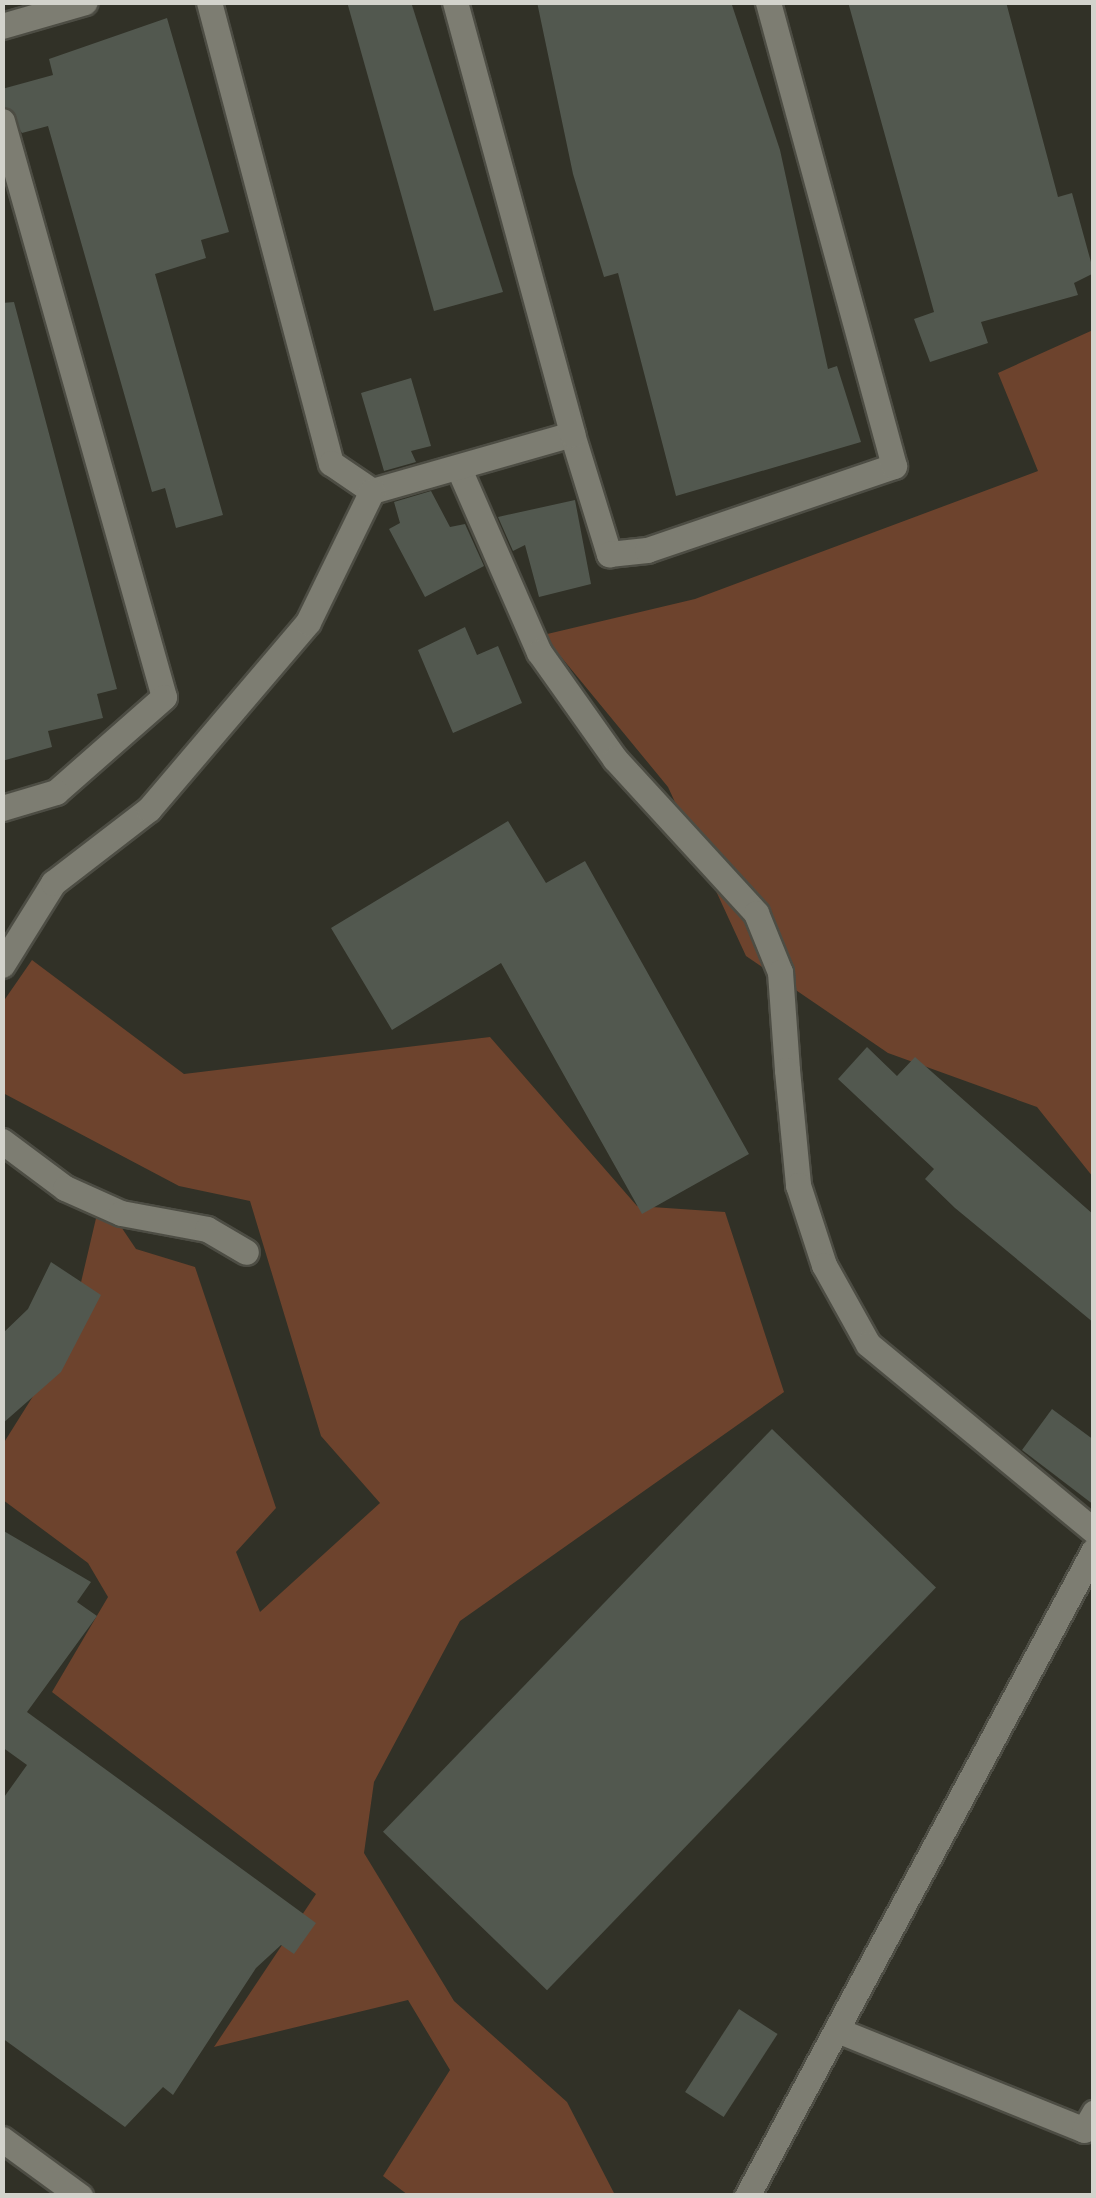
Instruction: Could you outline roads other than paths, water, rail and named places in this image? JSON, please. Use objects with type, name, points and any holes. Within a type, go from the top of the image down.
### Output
[{"type":"street","points":[[2,26],[85,2]]},
{"type":"street","points":[[210,2],[331,463],[372,492]]},
{"type":"street","points":[[455,2],[572,434],[610,554],[647,550],[894,466],[768,2]]},
{"type":"street","points":[[2,121],[164,697],[56,792],[2,808]]},
{"type":"street","points":[[2,965],[53,883],[149,809],[308,622],[372,492],[572,434]]},
{"type":"street","points":[[459,469],[540,652],[615,759],[756,912],[780,972],[798,1185],[824,1265],[868,1344],[1094,1531]]},
{"type":"street","points":[[2,1140],[65,1188],[121,1213],[206,1229],[246,1252]]},
{"type":"street","points":[[747,2196],[1094,1550]]},
{"type":"street","points":[[838,2030],[1084,2130],[1094,2113]]},
{"type":"street","points":[[2,2138],[80,2196]]}]
